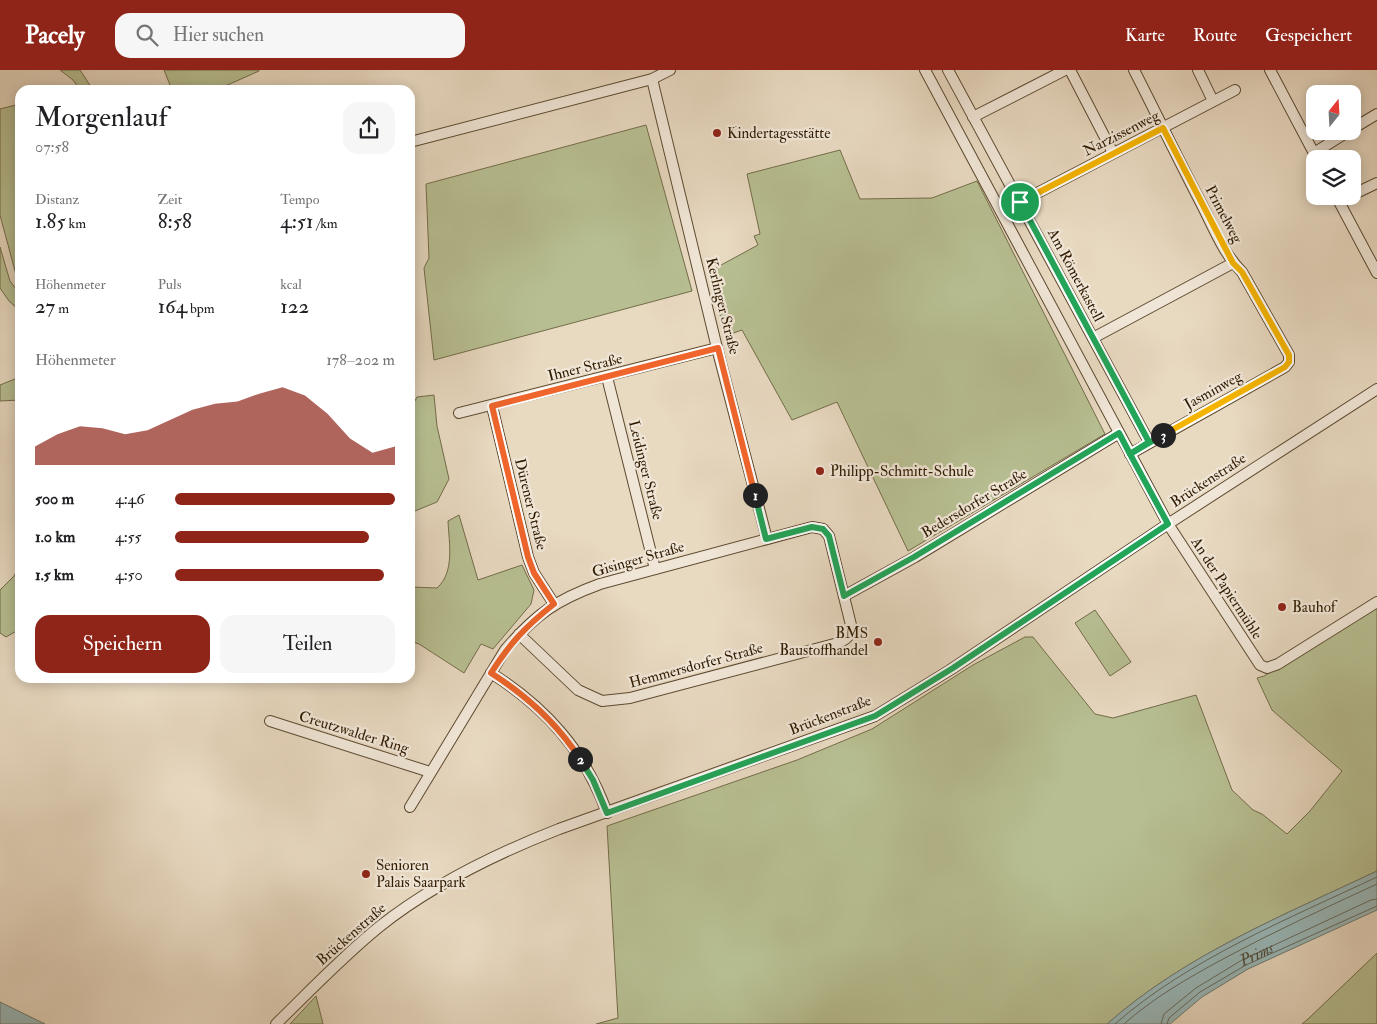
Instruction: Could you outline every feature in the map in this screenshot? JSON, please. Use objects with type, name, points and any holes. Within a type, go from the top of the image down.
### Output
[{"type":"street","points":[[415,141],[652,79],[670,70]]},
{"type":"street","name":"An der Papiermühle","points":[[925,70],[1168,524],[1238,632],[1264,667],[1271,668],[1278,664],[1377,602]]},
{"type":"street","name":"Am Römerkastell","points":[[948,70],[1149,442]]},
{"type":"street","points":[[973,117],[1065,70]]},
{"type":"street","points":[[1070,70],[1113,153]]},
{"type":"street","name":"Primelweg","points":[[1134,70],[1233,263],[1242,272],[1289,355],[1289,362],[1285,367]]},
{"type":"street","points":[[1198,70],[1213,101]]},
{"type":"street","points":[[1270,70],[1312,150]]},
{"type":"street","name":"Kerlinger Straße","points":[[652,79],[766,539]]},
{"type":"street","name":"Narzissenweg","points":[[1020,202],[1235,90]]},
{"type":"street","points":[[1361,124],[1377,114]]},
{"type":"street","points":[[1323,150],[1337,140]]},
{"type":"street","points":[[1361,191],[1377,183]]},
{"type":"street","points":[[1341,205],[1377,273]]},
{"type":"street","points":[[1367,255],[1377,250]]},
{"type":"street","points":[[1093,338],[1233,263]]},
{"type":"street","name":"Ihner Straße","points":[[459,413],[718,348]]},
{"type":"street","name":"Jasminweg","points":[[1130,454],[1285,367]]},
{"type":"street","name":"Leidinger Straße","points":[[607,377],[655,569]]},
{"type":"street","name":"Brückenstraße","points":[[276,1024],[342,960],[372,934],[458,874],[527,842],[875,716],[969,657],[1168,524],[1377,389]]},
{"type":"street","name":"Dürener Straße","points":[[492,406],[528,557],[534,573],[554,604]]},
{"type":"street","name":"Bedersdorfer Straße","points":[[844,596],[914,557],[1119,433]]},
{"type":"street","name":"Gisinger Straße","points":[[491,673],[519,634],[554,604],[574,593],[600,584],[812,527],[823,529]]},
{"type":"street","name":"Hemmersdorfer Straße","points":[[519,634],[578,690],[602,701],[659,690],[846,640],[851,634],[851,625],[829,536],[823,529]]},
{"type":"street","points":[[410,807],[491,673],[532,702],[570,742],[593,780],[607,813]]},
{"type":"street","name":"Creutzwalder Ring","points":[[270,721],[430,772]]},
{"type":"green space","points":[[60,70],[80,70],[90,85],[76,85]]},
{"type":"green space","points":[[164,70],[259,70],[228,85],[170,85]]},
{"type":"green space","points":[[15,105],[15,271],[0,215],[0,109]]},
{"type":"green space","points":[[646,125],[692,291],[434,360],[424,268],[429,258],[426,184]]},
{"type":"green space","points":[[840,150],[860,199],[932,198],[977,181],[1105,434],[908,551],[837,402],[792,420],[742,330],[725,336],[710,271],[758,245],[754,236],[760,234],[747,174]]},
{"type":"green space","points":[[0,247],[10,281],[15,288],[15,306],[0,288]]},
{"type":"green space","points":[[15,379],[15,400],[0,401],[0,385]]},
{"type":"green space","points":[[434,395],[437,426],[449,479],[437,502],[415,511],[415,401],[417,397]]},
{"type":"green space","points":[[459,515],[478,580],[522,565],[534,590],[531,604],[493,649],[481,644],[464,673],[415,643],[415,587],[437,588],[443,581],[449,566],[450,557],[448,521]]},
{"type":"green space","points":[[15,574],[15,632],[6,637],[0,633],[0,590]]},
{"type":"green space","points":[[1377,608],[1377,871],[1236,938],[1202,957],[1137,999],[1107,1024],[596,1024],[618,1018],[607,826],[797,760],[872,729],[973,665],[1025,637],[1033,637],[1095,714],[1113,718],[1196,695],[1232,790],[1253,810],[1262,814],[1287,834],[1310,811],[1342,771],[1272,710],[1257,678],[1264,676]]},
{"type":"green space","points":[[1095,610],[1131,662],[1110,676],[1075,623]]},
{"type":"green space","points":[[1377,953],[1377,1024],[1302,1024],[1308,1019]]},
{"type":"green space","points":[[316,996],[323,1024],[290,1024]]},
{"type":"water","name":"Prims","points":[[1377,871],[1377,910],[1248,969],[1202,997],[1170,1024],[1107,1024],[1137,999],[1202,957],[1236,938]]},
{"type":"water","points":[[0,1002],[45,1024],[0,1024]]},
{"type":"place","name":"Kindertagesstätte","points":[[717,133]]},
{"type":"place","name":"Philipp-Schmitt-Schule","points":[[820,471]]},
{"type":"place","name":"Bauhof","points":[[1282,607]]},
{"type":"place","name":"BMS Baustoffhandel","points":[[878,642]]},
{"type":"place","name":"Senioren Palais Saarpark","points":[[366,874]]},
{"type":"route","points":[[1020,202],[1149,442],[1130,454],[1119,433],[914,557],[844,596],[829,536],[823,529],[812,527],[766,539],[718,348],[492,406],[528,557],[534,573],[554,604],[519,634],[491,673],[532,702],[570,742],[593,780],[607,813],[861,722],[875,716],[950,670],[1168,524],[1130,454],[1285,367],[1289,362],[1289,355],[1242,272],[1233,263],[1170,145],[1163,128],[1020,202]]}]
